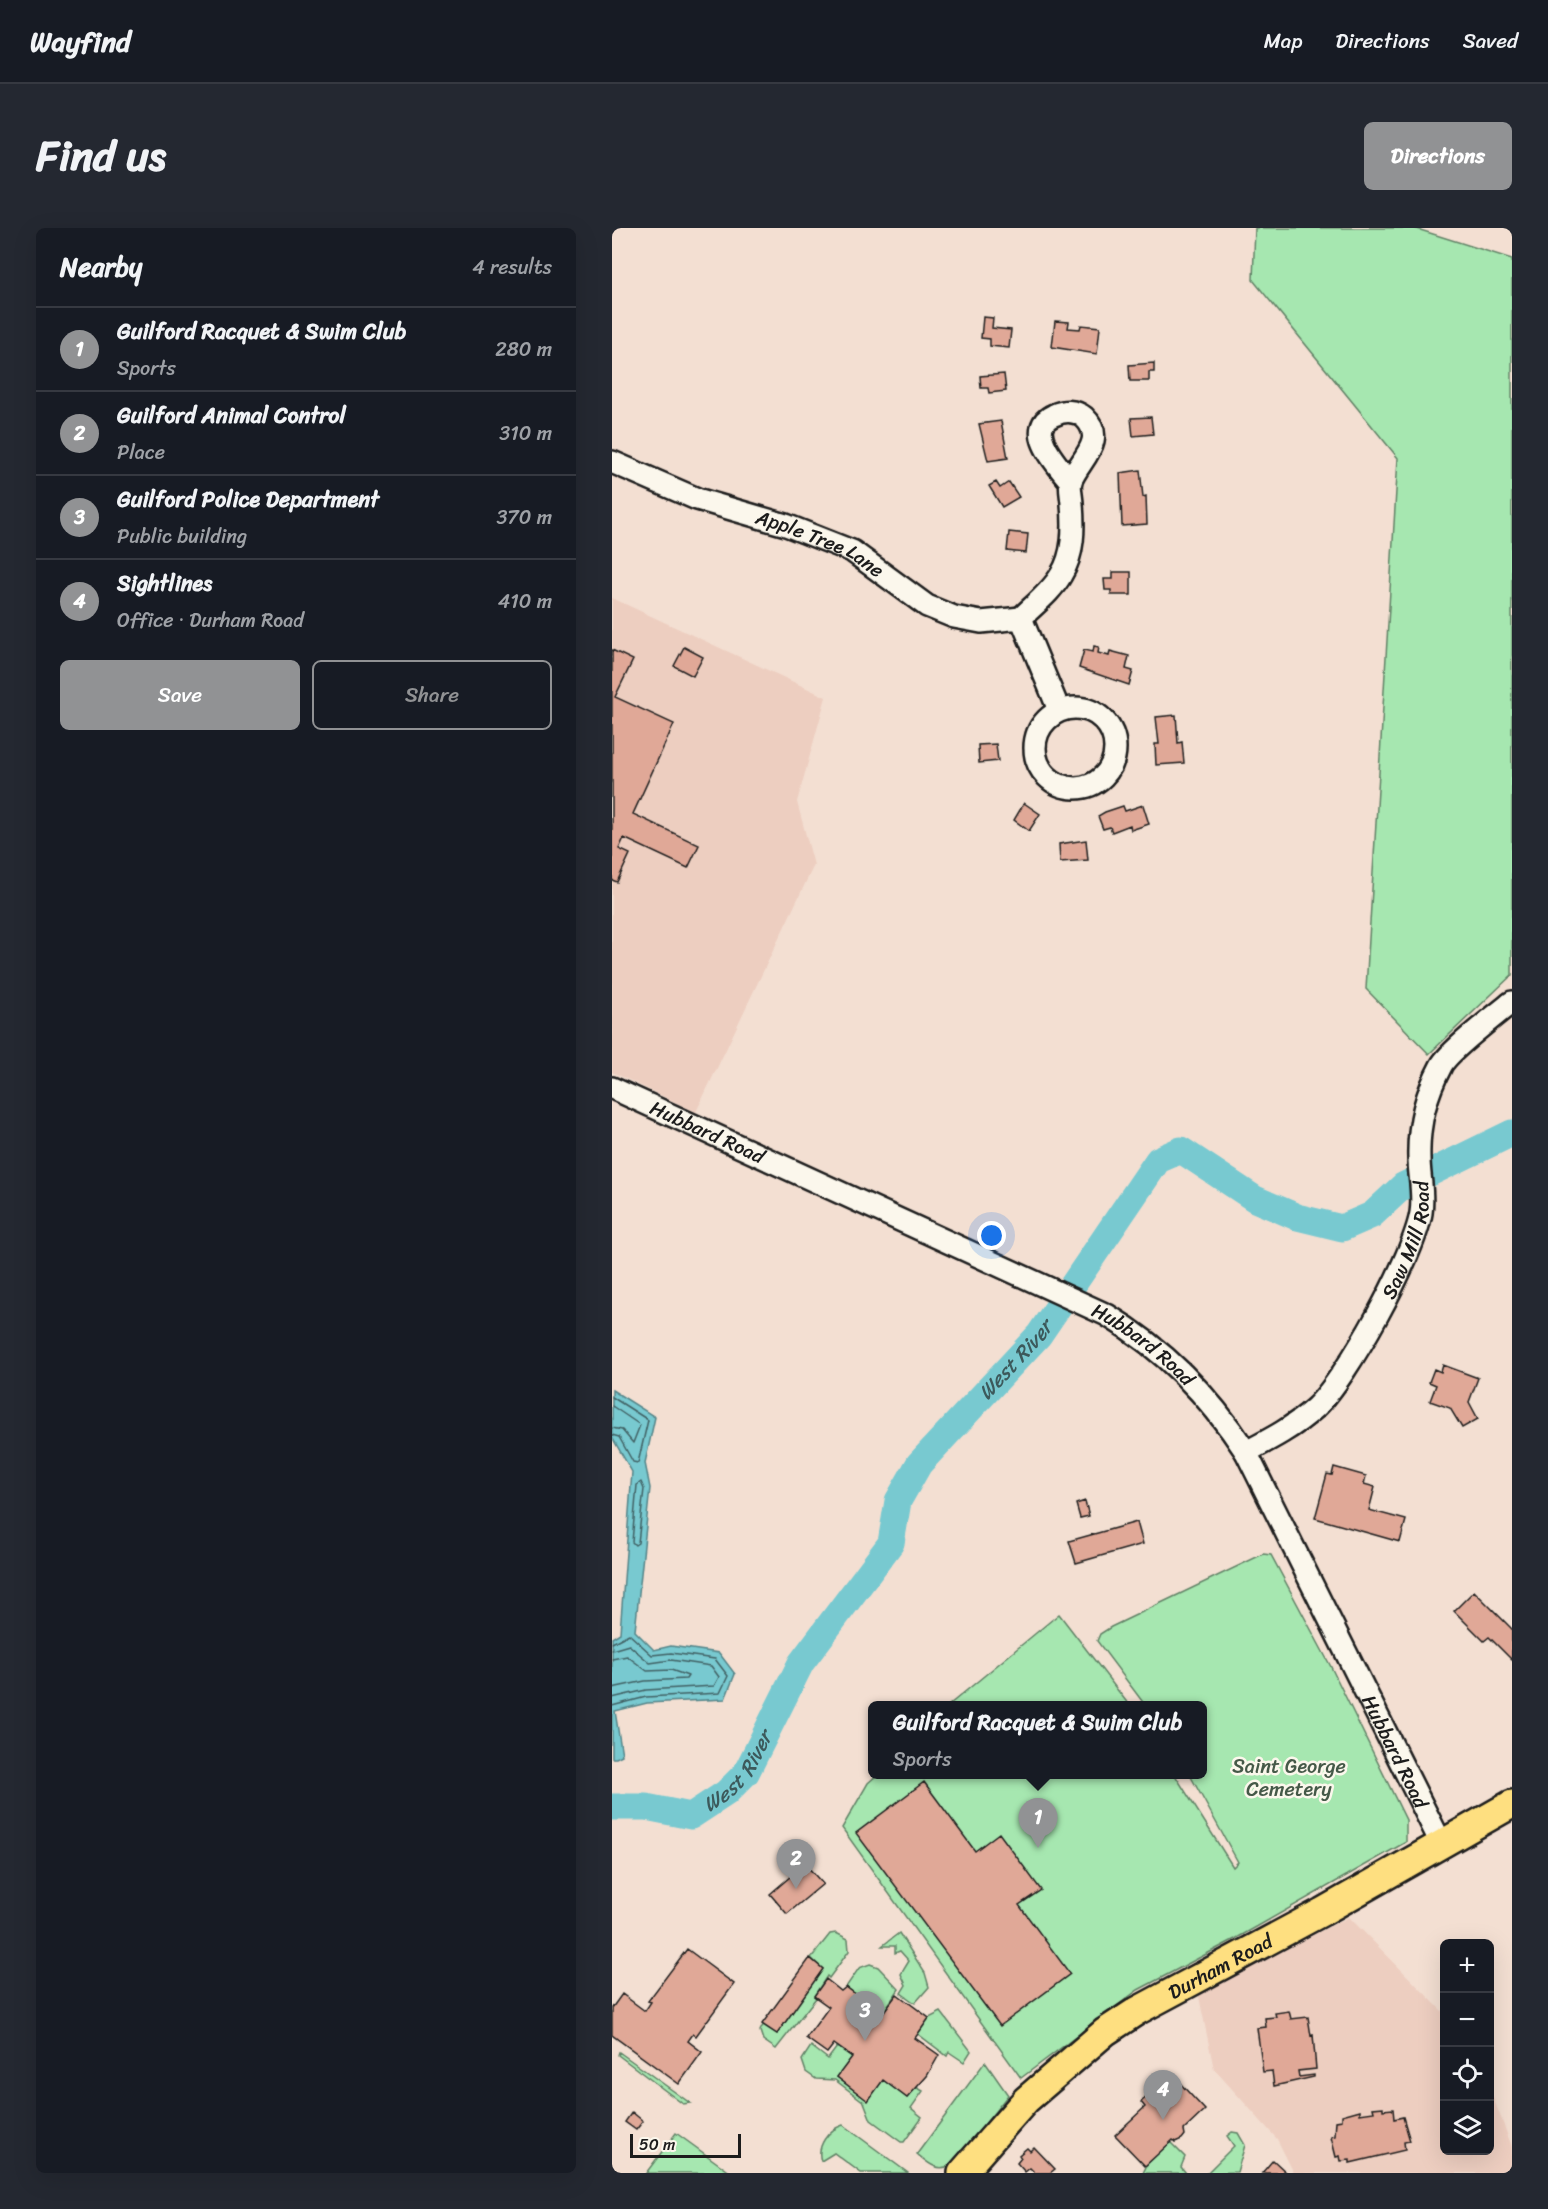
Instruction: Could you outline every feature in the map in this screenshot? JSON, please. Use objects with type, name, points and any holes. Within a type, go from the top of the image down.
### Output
[{"type":"main road","name":"Durham Road","points":[[962,2173],[1026,2100],[1105,2032],[1137,2011],[1442,1845],[1512,1804]]},
{"type":"street","name":"Apple Tree Lane","points":[[612,462],[697,499],[786,525],[842,546],[927,606],[954,617],[981,622],[1021,618]]},
{"type":"street","points":[[1059,710],[1021,618],[1062,574],[1070,554],[1074,528],[1071,482]]},
{"type":"street","name":"Saw Mill Road","points":[[1246,1452],[1297,1423],[1317,1406],[1332,1386],[1406,1260],[1418,1230],[1422,1211],[1419,1157],[1422,1113],[1442,1064],[1512,1002]]},
{"type":"street","name":"Hubbard Road","points":[[612,1088],[1107,1315],[1138,1334],[1191,1380],[1223,1416],[1246,1452],[1442,1845]]},
{"type":"shaded area","points":[[612,598],[826,697],[797,802],[814,865],[696,1112],[612,1072]]},
{"type":"shaded area","points":[[1349,1917],[1440,2009],[1440,2155],[1494,2155],[1494,2100],[1512,2147],[1512,2173],[1294,2173],[1277,2139],[1214,2069],[1198,1992]]},
{"type":"green space","points":[[1255,228],[1414,228],[1512,259],[1512,975],[1429,1054],[1366,989],[1398,458],[1253,280]]},
{"type":"green space","name":"Saint George Cemetery","points":[[1263,1554],[1271,1555],[1330,1665],[1406,1820],[1406,1842],[1235,1939],[1138,1990],[1021,2078],[842,1828],[872,1779],[1178,1779],[1233,1867],[1238,1862],[1192,1779],[1207,1779],[1207,1701],[1142,1701],[1097,1641],[1100,1634]]},
{"type":"green space","points":[[1059,1614],[1126,1701],[954,1701]]},
{"type":"green space","points":[[836,1933],[848,1939],[849,1951],[829,1978],[827,1976],[814,1996],[816,1998],[776,2049],[763,2040],[760,2031],[763,2025],[777,2034],[823,1969],[811,1958],[830,1934]]},
{"type":"green space","points":[[899,1933],[925,1973],[929,1987],[915,2003],[901,1993],[906,1985],[901,1974],[909,1961],[900,1951],[895,1953],[895,1946],[882,1946]]},
{"type":"green space","points":[[870,1964],[878,1967],[899,1989],[882,2014],[846,1987],[859,1968]]},
{"type":"green space","points":[[941,2012],[971,2051],[964,2062],[949,2052],[947,2056],[918,2034],[929,2018]]},
{"type":"green space","points":[[811,2046],[828,2059],[837,2047],[852,2057],[837,2077],[868,2100],[883,2080],[907,2098],[916,2087],[923,2091],[911,2108],[922,2117],[904,2142],[871,2120],[864,2102],[835,2080],[816,2079],[806,2072],[802,2060]]},
{"type":"green space","points":[[619,2052],[690,2103],[683,2104],[618,2055]]},
{"type":"green space","points":[[985,2062],[1008,2095],[953,2164],[943,2168],[934,2166],[917,2154]]},
{"type":"green space","points":[[843,2125],[908,2173],[861,2173],[834,2153],[821,2161],[820,2150],[825,2139]]},
{"type":"green space","points":[[1232,2132],[1238,2133],[1245,2145],[1237,2172],[1207,2173],[1234,2146],[1227,2136]]},
{"type":"green space","points":[[676,2133],[731,2173],[646,2173]]},
{"type":"green space","points":[[1170,2142],[1185,2157],[1181,2167],[1186,2173],[1143,2173],[1148,2163]]},
{"type":"water","points":[[612,1390],[655,1417],[645,1463],[650,1488],[635,1631],[654,1650],[671,1646],[719,1653],[735,1674],[725,1699],[647,1703],[615,1711],[622,1755],[616,1758],[612,1758],[612,1638],[620,1633],[632,1472],[612,1437]]},
{"type":"building","points":[[983,317],[993,318],[992,328],[1011,330],[1009,348],[990,346],[990,339],[981,338]]},
{"type":"building","points":[[1055,321],[1069,322],[1068,328],[1080,329],[1081,325],[1100,327],[1097,354],[1052,347]]},
{"type":"building","points":[[1154,363],[1154,372],[1149,372],[1149,381],[1130,381],[1129,365]]},
{"type":"building","points":[[1004,374],[1006,391],[989,393],[988,388],[981,388],[980,376]]},
{"type":"building","points":[[1151,417],[1153,434],[1133,436],[1131,418]]},
{"type":"building","points":[[1001,421],[1008,458],[988,461],[979,424]]},
{"type":"building","points":[[1140,470],[1143,497],[1146,496],[1147,524],[1122,526],[1120,473]]},
{"type":"building","points":[[996,482],[1000,488],[1009,482],[1019,497],[1002,507],[989,486]]},
{"type":"building","points":[[1009,532],[1028,534],[1026,553],[1007,551]]},
{"type":"building","points":[[1113,572],[1131,572],[1131,595],[1111,595],[1111,590],[1105,590],[1104,579],[1113,579]]},
{"type":"building","points":[[1094,646],[1099,647],[1098,653],[1109,656],[1110,651],[1129,656],[1126,669],[1133,671],[1129,685],[1079,668],[1084,650],[1093,652]]},
{"type":"building","points":[[684,647],[703,657],[693,676],[674,666]]},
{"type":"building","points":[[612,650],[633,660],[615,697],[674,724],[633,814],[699,845],[688,868],[624,838],[619,849],[630,854],[617,882],[612,880]]},
{"type":"building","points":[[1176,715],[1178,743],[1182,742],[1184,763],[1156,765],[1155,744],[1159,744],[1156,717]]},
{"type":"building","points":[[996,744],[998,761],[979,763],[978,745]]},
{"type":"building","points":[[1024,803],[1040,814],[1029,831],[1014,820]]},
{"type":"building","points":[[1143,805],[1149,824],[1131,830],[1130,825],[1112,832],[1110,827],[1103,829],[1098,816],[1123,806],[1125,811]]},
{"type":"building","points":[[1086,840],[1088,860],[1060,862],[1059,844]]},
{"type":"building","points":[[1443,1365],[1478,1378],[1469,1402],[1478,1419],[1462,1428],[1450,1408],[1430,1401],[1436,1385],[1429,1382],[1434,1369],[1441,1372]]},
{"type":"building","points":[[1334,1467],[1366,1476],[1364,1484],[1375,1487],[1369,1510],[1406,1520],[1400,1542],[1315,1518],[1327,1474],[1332,1475]]},
{"type":"building","points":[[1085,1501],[1089,1516],[1080,1518],[1076,1504]]},
{"type":"building","points":[[1137,1522],[1143,1544],[1076,1563],[1069,1541]]},
{"type":"building","points":[[1474,1591],[1512,1629],[1512,1660],[1489,1637],[1484,1641],[1454,1611]]},
{"type":"building","points":[[924,1782],[975,1851],[999,1833],[1041,1890],[1019,1905],[1070,1974],[1000,2026],[856,1833]]},
{"type":"building","points":[[805,1864],[823,1884],[787,1914],[770,1894]]},
{"type":"building","points":[[687,1949],[734,1984],[696,2036],[693,2034],[688,2041],[702,2052],[679,2084],[612,2035],[612,2008],[622,1994],[645,2011],[651,2002],[648,2001]]},
{"type":"building","points":[[810,1958],[823,1969],[777,2034],[762,2024]]},
{"type":"building","points":[[826,1979],[841,1991],[846,1987],[882,2014],[897,1994],[929,2018],[915,2038],[939,2055],[927,2076],[907,2098],[883,2080],[868,2101],[837,2077],[852,2057],[834,2044],[827,2053],[806,2038],[829,2007],[814,1996]]},
{"type":"building","points":[[1289,2011],[1291,2019],[1308,2017],[1311,2036],[1313,2035],[1316,2069],[1298,2071],[1299,2077],[1314,2075],[1314,2077],[1274,2086],[1272,2071],[1263,2072],[1257,2028],[1266,2027],[1265,2018],[1276,2017],[1275,2013]]},
{"type":"building","points":[[1176,2079],[1205,2110],[1184,2130],[1185,2135],[1182,2139],[1175,2142],[1173,2140],[1145,2166],[1115,2135],[1145,2107],[1141,2102],[1155,2089],[1159,2094]]},
{"type":"building","points":[[1383,2107],[1383,2110],[1393,2109],[1394,2119],[1403,2117],[1410,2141],[1404,2142],[1405,2150],[1350,2163],[1350,2160],[1341,2161],[1340,2156],[1336,2157],[1331,2137],[1335,2136],[1336,2121],[1342,2120],[1342,2115],[1360,2110],[1360,2114],[1374,2112],[1373,2108]]},
{"type":"building","points":[[632,2112],[643,2121],[636,2130],[625,2122]]},
{"type":"building","points":[[1034,2147],[1055,2169],[1050,2173],[1035,2173],[1030,2168],[1025,2172],[1017,2163],[1021,2158],[1019,2155],[1027,2148],[1030,2151]]},
{"type":"building","points":[[1273,2160],[1287,2173],[1262,2173]]},
{"type":"waterway","name":"West River","points":[[612,1807],[646,1807],[691,1816],[726,1793],[746,1773],[801,1663],[891,1543],[898,1501],[919,1464],[1039,1335],[1158,1160],[1181,1150],[1255,1199],[1297,1217],[1342,1228],[1372,1215],[1403,1186],[1512,1133]]},
{"type":"place","name":"Guilford Racquet & Swim Club","points":[[1038,1848]]},
{"type":"place","name":"Guilford Animal Control","points":[[796,1889]]},
{"type":"place","name":"Guilford Police Department","points":[[865,2041]]},
{"type":"place","name":"Sightlines","points":[[1163,2120]]}]
